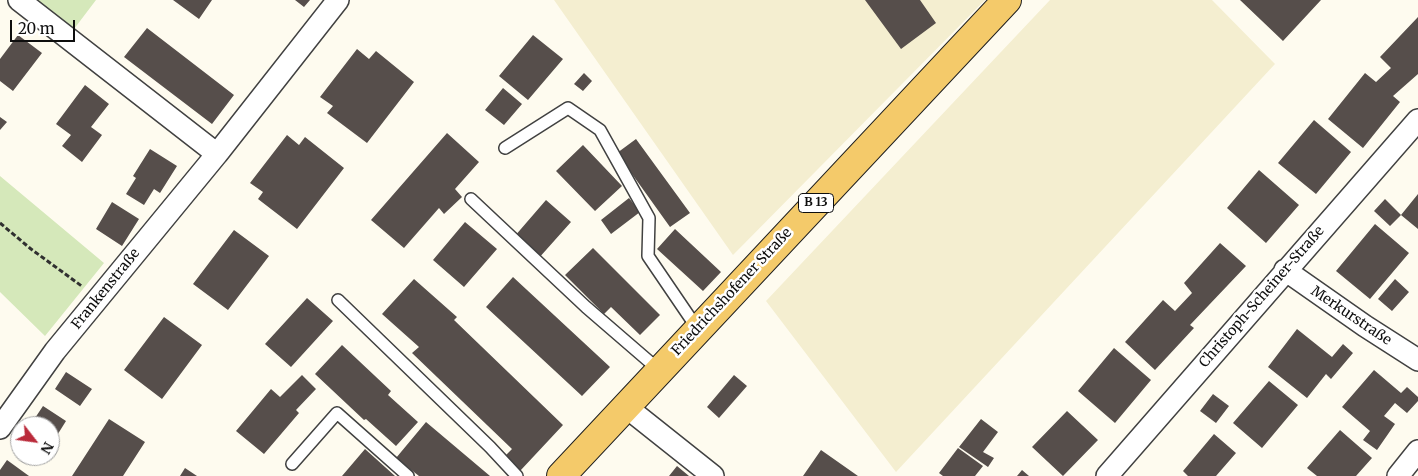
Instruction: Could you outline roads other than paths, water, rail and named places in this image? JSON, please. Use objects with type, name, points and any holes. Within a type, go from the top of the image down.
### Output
[{"type":"main road","name":"Friedrichshofener Straße","points":[[561,476],[658,370],[1007,0]]},
{"type":"street","points":[[19,0],[217,154]]},
{"type":"street","name":"Frankenstraße","points":[[0,428],[55,351],[217,154],[338,0]]},
{"type":"street","name":"Christoph-Scheiner-Straße","points":[[1107,476],[1418,120]]},
{"type":"street","name":"Merkurstraße","points":[[1285,270],[1365,326],[1418,360]]},
{"type":"street","points":[[625,406],[713,476]]},
{"type":"street","points":[[1398,476],[1418,451]]},
{"type":"lane","points":[[505,148],[568,108],[600,130],[649,218],[648,256],[698,328]]},
{"type":"lane","points":[[471,199],[586,307],[658,370]]},
{"type":"lane","points":[[338,300],[490,447],[516,476]]},
{"type":"lane","points":[[292,464],[338,413],[408,476]]}]
